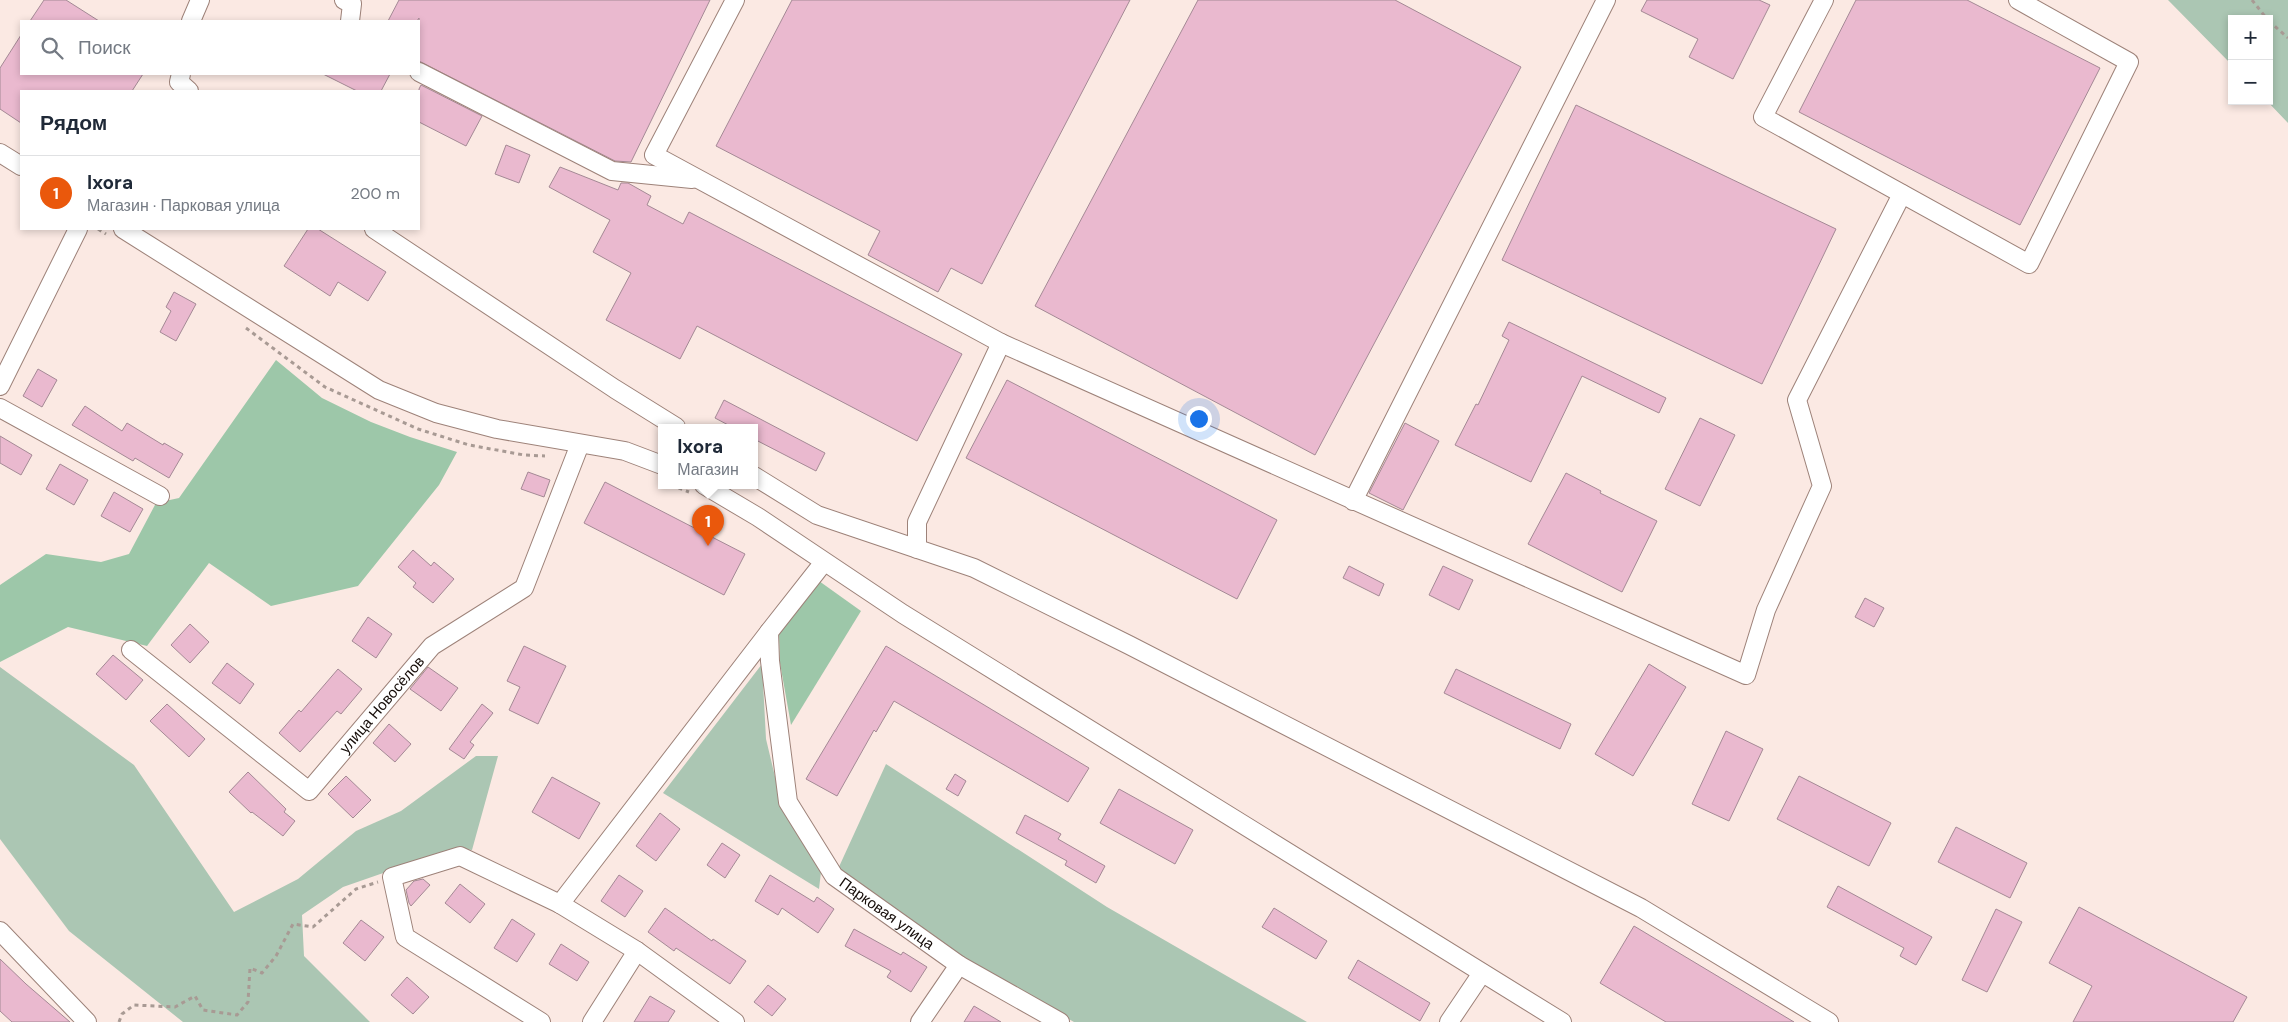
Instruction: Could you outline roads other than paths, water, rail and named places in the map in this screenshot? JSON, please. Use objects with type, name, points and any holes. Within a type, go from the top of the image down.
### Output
[{"type":"street","points":[[191,20],[200,0]]},
{"type":"street","points":[[735,0],[654,155],[1001,343],[1353,502],[1746,675],[1766,610],[1822,486],[1796,400],[1902,194]]},
{"type":"street","points":[[1353,502],[1606,0]]},
{"type":"street","points":[[1824,0],[1762,117],[2029,264],[2130,62],[2018,0]]},
{"type":"street","points":[[420,73],[612,171],[700,180]]},
{"type":"street","points":[[181,75],[179,82],[188,90]]},
{"type":"street","points":[[0,153],[20,165]]},
{"type":"street","points":[[0,386],[78,230]]},
{"type":"street","points":[[125,230],[379,390],[436,413],[497,429],[625,451],[658,463]]},
{"type":"street","points":[[376,230],[615,389],[671,424]]},
{"type":"street","points":[[917,550],[917,522],[1001,343]]},
{"type":"street","points":[[0,408],[160,496]]},
{"type":"street","name":"улица Новосёлов","points":[[131,650],[309,791],[432,646],[524,588],[580,444]]},
{"type":"street","points":[[758,479],[817,516],[974,568],[1077,619],[1641,908],[1829,1022]]},
{"type":"street","points":[[711,489],[758,517],[903,614],[1562,1022]]},
{"type":"street","points":[[560,904],[824,562]]},
{"type":"street","name":"Парковая улица","points":[[769,632],[770,661],[788,802],[834,876],[959,964],[1060,1022]]},
{"type":"street","points":[[541,1022],[405,937],[392,877],[460,856],[560,904],[637,951],[735,1022]]},
{"type":"street","points":[[0,931],[87,1022]]},
{"type":"street","points":[[592,1022],[637,951]]},
{"type":"street","points":[[920,1022],[959,964]]},
{"type":"street","points":[[1449,1022],[1482,972]]},
{"type":"place","name":"Ixora","points":[[708,546]]}]
